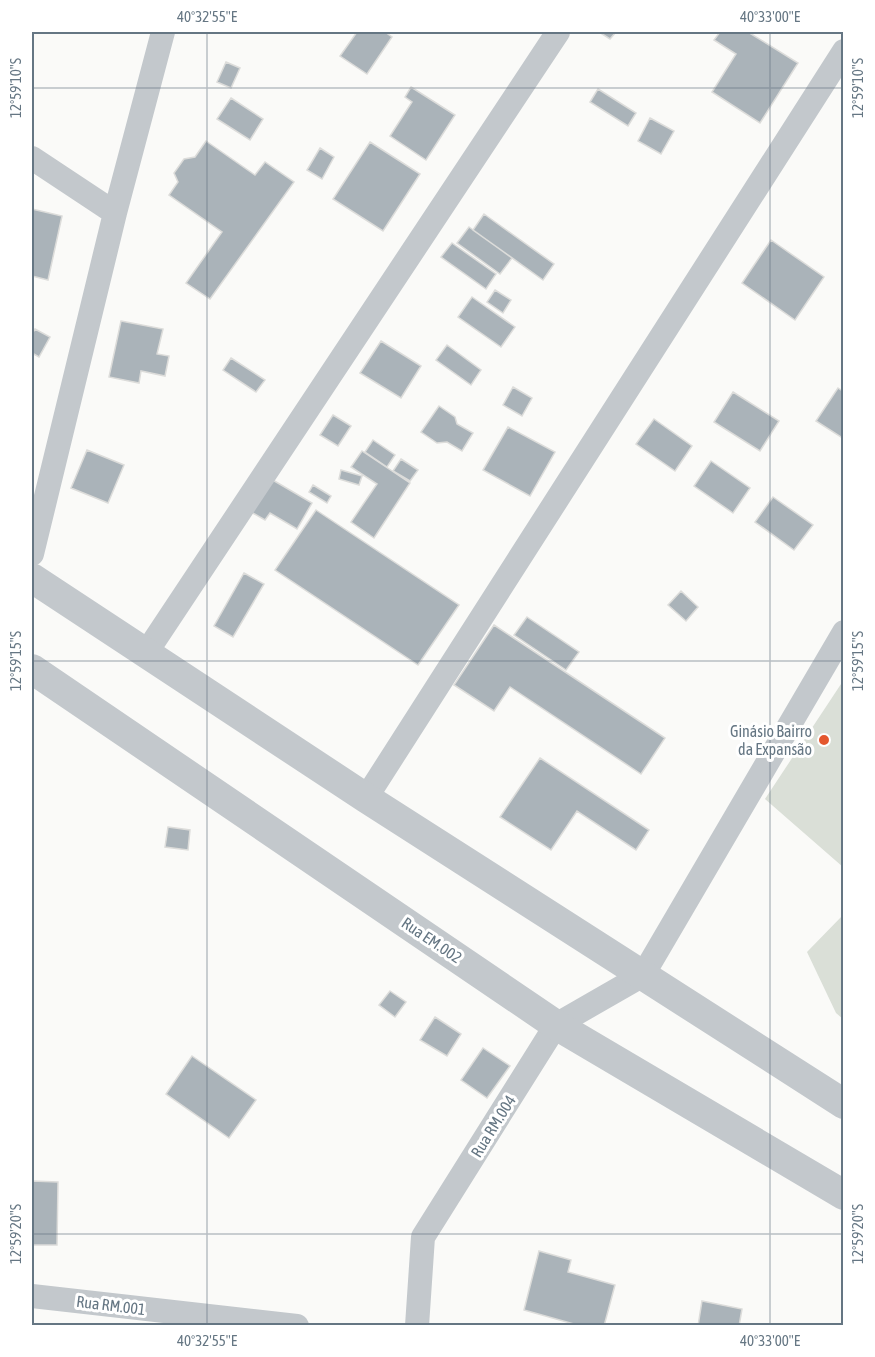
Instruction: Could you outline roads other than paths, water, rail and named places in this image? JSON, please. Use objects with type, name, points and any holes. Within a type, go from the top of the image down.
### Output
[{"type":"street","points":[[32,554],[115,213],[163,32]]},
{"type":"street","points":[[146,653],[558,32]]},
{"type":"street","points":[[366,798],[843,51]]},
{"type":"street","points":[[32,158],[115,213]]},
{"type":"street","points":[[32,578],[366,798],[843,1104]]},
{"type":"street","points":[[643,975],[843,632]]},
{"type":"street","name":"Rua EM.002","points":[[32,669],[556,1025],[843,1195]]},
{"type":"street","name":"Rua RM.004","points":[[417,1326],[423,1237],[556,1025],[643,975]]},
{"type":"street","name":"Rua RM.001","points":[[32,1296],[151,1317],[297,1326]]},
{"type":"place","name":"Ginásio Bairro da Expansão","points":[[824,740]]}]
